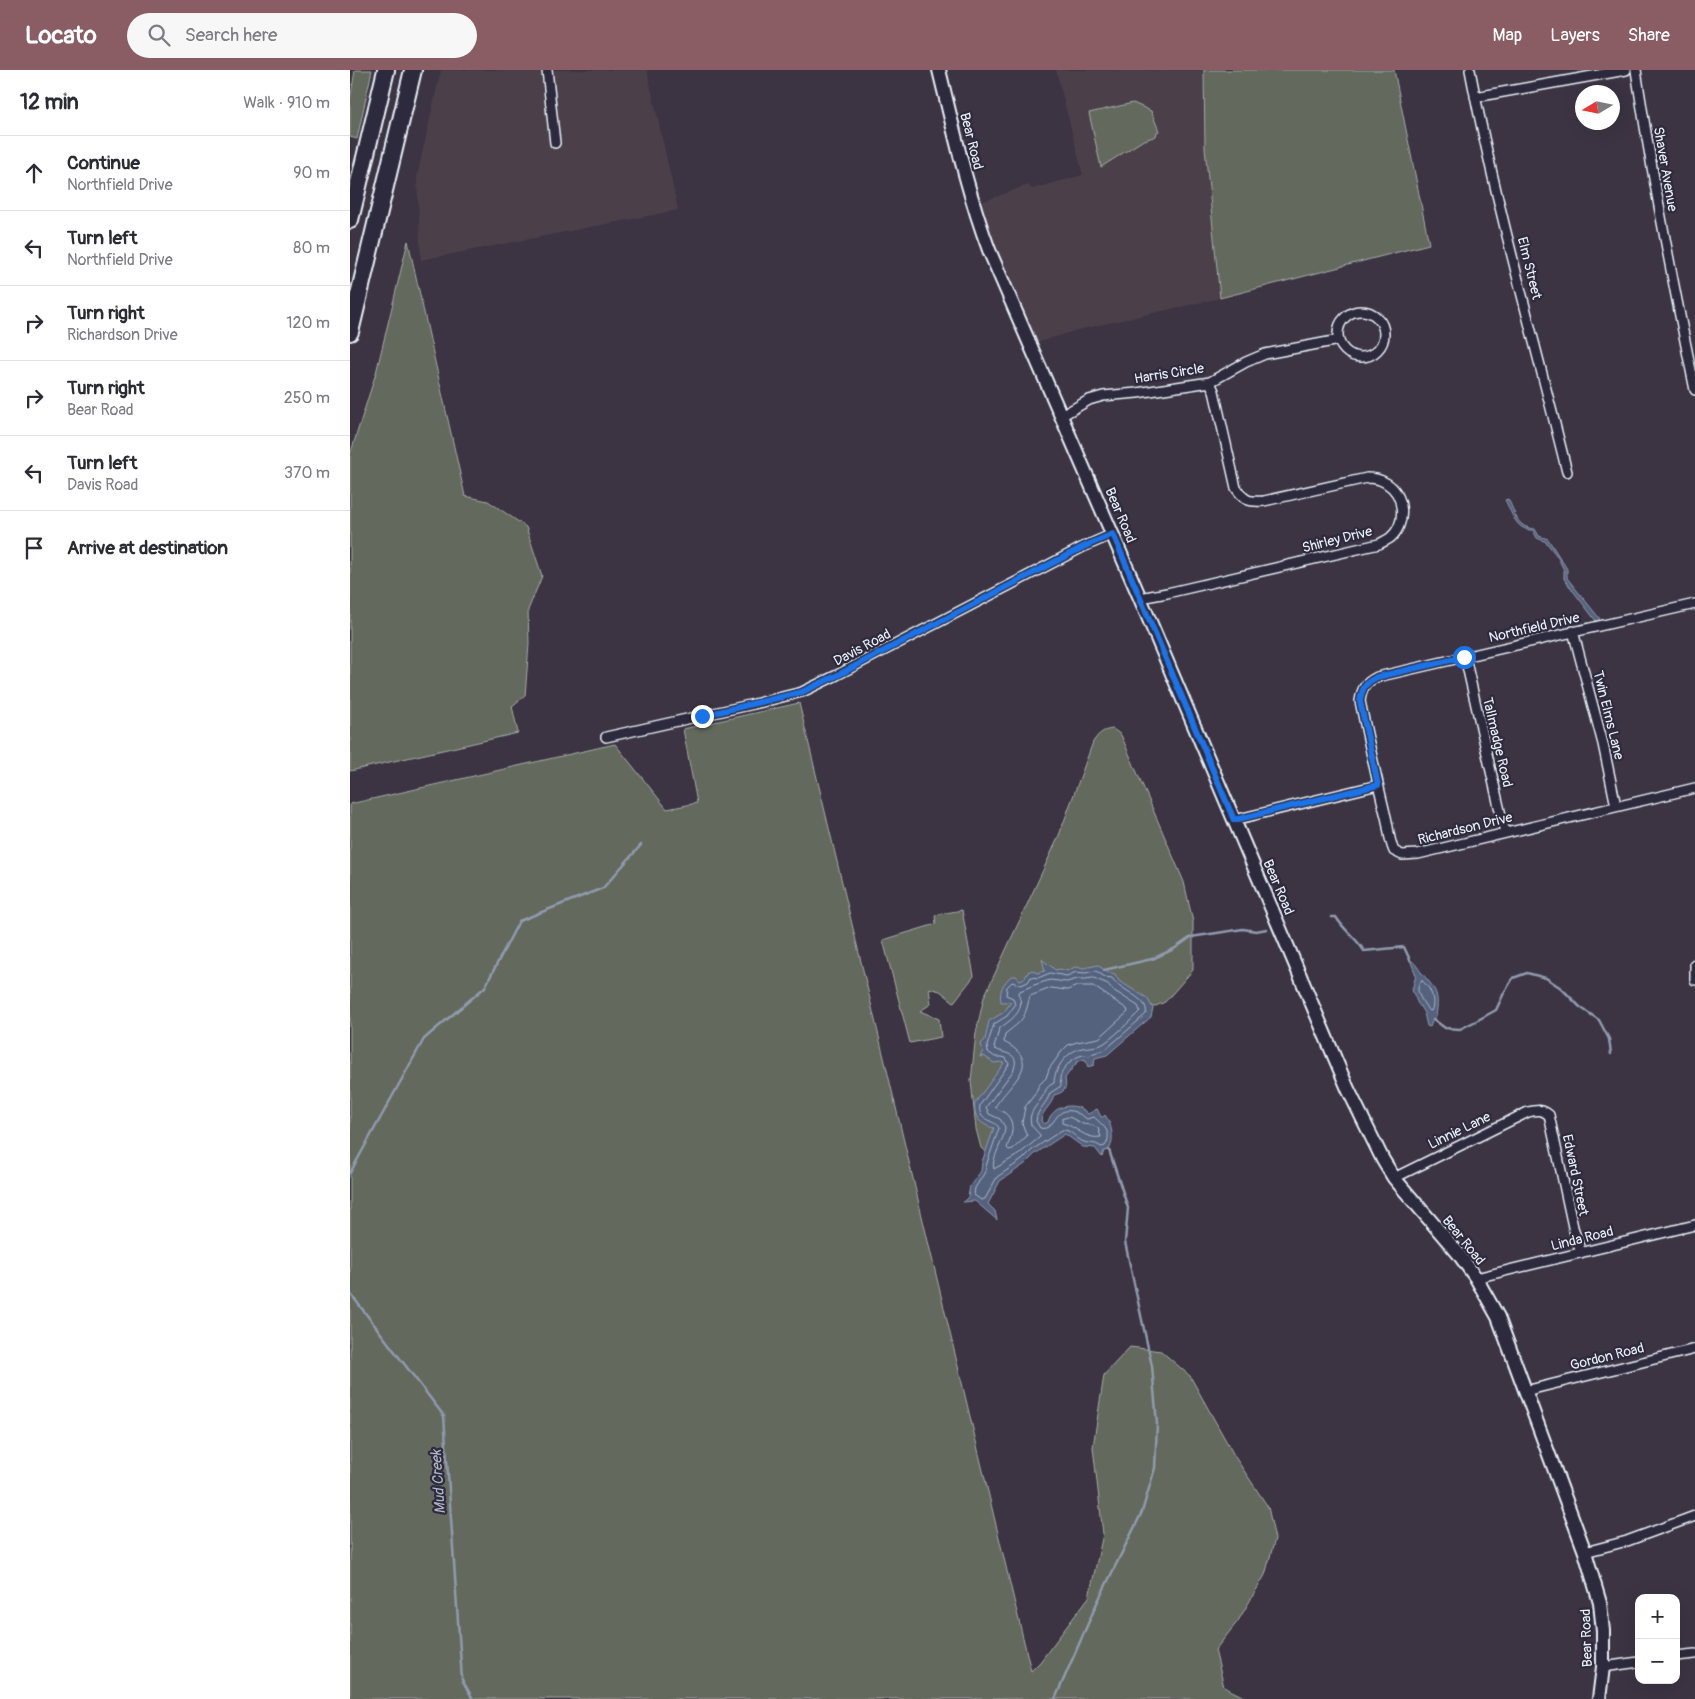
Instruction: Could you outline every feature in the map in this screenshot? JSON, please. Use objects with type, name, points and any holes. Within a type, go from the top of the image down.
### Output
[{"type":"highway","points":[[350,220],[386,70]]},
{"type":"highway","points":[[350,332],[413,70]]},
{"type":"main road","name":"Bear Road","points":[[939,70],[976,213],[989,250],[1113,534],[1348,1089],[1383,1160],[1394,1178],[1458,1253],[1476,1278],[1498,1317],[1585,1552],[1600,1602],[1604,1631],[1600,1699]]},
{"type":"street","points":[[547,70],[555,143]]},
{"type":"street","name":"Elm Street","points":[[1470,70],[1494,178],[1567,472]]},
{"type":"street","points":[[1475,97],[1626,70]]},
{"type":"street","name":"Shaver Avenue","points":[[1636,70],[1668,256],[1695,390]]},
{"type":"street","points":[[1365,311],[1373,314],[1380,320],[1384,329],[1384,338],[1381,346],[1375,353],[1367,357],[1349,354],[1339,340],[1338,331],[1342,322],[1356,312],[1365,311]]},
{"type":"street","name":"Harris Circle","points":[[1061,416],[1089,400],[1103,396],[1147,392],[1210,382],[1265,354],[1339,340]]},
{"type":"street","name":"Shirley Drive","points":[[1140,598],[1379,544],[1390,538],[1397,530],[1402,517],[1400,500],[1395,491],[1387,483],[1377,479],[1367,478],[1264,501],[1253,502],[1243,498],[1236,488],[1214,391],[1210,382]]},
{"type":"street","name":"Davis Road","points":[[606,737],[802,692],[1083,547],[1113,534]]},
{"type":"street","name":"Northfield Drive","points":[[1378,785],[1360,701],[1362,690],[1368,682],[1377,677],[1695,604]]},
{"type":"street","name":"Twin Elms Lane","points":[[1573,632],[1603,744],[1616,806]]},
{"type":"street","name":"Tallmadge Road","points":[[1464,657],[1505,832]]},
{"type":"street","points":[[1234,820],[1378,785]]},
{"type":"street","name":"Richardson Drive","points":[[1378,785],[1386,815],[1389,839],[1394,851],[1402,855],[1418,854],[1695,788]]},
{"type":"street","points":[[1695,964],[1695,980]]},
{"type":"street","name":"Linnie Lane","points":[[1394,1178],[1528,1112],[1537,1110]]},
{"type":"street","name":"Edward Street","points":[[1537,1110],[1545,1111],[1549,1115],[1573,1226],[1581,1253]]},
{"type":"street","name":"Linda Road","points":[[1476,1278],[1695,1225]]},
{"type":"street","name":"Gordon Road","points":[[1525,1391],[1695,1349]]},
{"type":"street","points":[[1585,1552],[1627,1541],[1695,1516]]},
{"type":"street","points":[[1680,1656],[1695,1654]]},
{"type":"street","points":[[1603,1667],[1635,1663]]},
{"type":"shaded area","points":[[441,70],[647,70],[678,210],[421,260],[417,177]]},
{"type":"shaded area","points":[[1056,70],[1204,70],[1205,148],[1220,298],[1077,330],[1036,343],[987,227],[979,203],[1028,185],[1032,189],[1083,175]]},
{"type":"green space","points":[[355,70],[372,70],[357,139],[350,137],[350,101]]},
{"type":"green space","points":[[1204,70],[1394,70],[1429,244],[1220,298],[1205,148]]},
{"type":"green space","points":[[1133,103],[1151,111],[1159,131],[1156,136],[1142,141],[1101,167],[1089,113]]},
{"type":"green space","points":[[408,241],[465,496],[488,501],[526,527],[542,576],[528,610],[529,644],[525,696],[512,706],[518,733],[350,771],[350,455],[376,373]]},
{"type":"green space","points":[[799,703],[1031,1671],[1040,1662],[1089,1597],[1103,1534],[1093,1447],[1104,1375],[1130,1347],[1161,1351],[1190,1376],[1235,1457],[1268,1507],[1275,1539],[1265,1575],[1238,1621],[1215,1650],[1224,1687],[1248,1699],[350,1699],[350,804],[615,744],[667,809],[697,803],[683,729]]},
{"type":"green space","points":[[1113,729],[1121,735],[1184,882],[1193,922],[1193,970],[1165,1002],[1123,1020],[1089,1049],[992,1158],[981,1148],[976,1129],[971,1081],[976,1033],[984,997],[1058,838],[1093,742],[1101,732]]},
{"type":"green space","points":[[962,910],[974,976],[954,1002],[940,991],[929,988],[931,1004],[920,1011],[939,1019],[941,1037],[910,1043],[883,940],[936,924],[935,915]]},
{"type":"water","points":[[1508,499],[1517,518],[1523,525],[1535,529],[1539,536],[1548,539],[1567,569],[1567,578],[1600,619],[1596,621],[1564,579],[1564,570],[1557,556],[1546,542],[1537,538],[1533,530],[1522,528],[1515,520],[1505,500]]},
{"type":"water","points":[[1042,959],[1055,970],[1067,971],[1075,967],[1084,968],[1098,965],[1107,972],[1115,974],[1119,981],[1147,998],[1153,1008],[1151,1017],[1107,1055],[1095,1058],[1094,1065],[1088,1067],[1085,1059],[1077,1062],[1065,1078],[1066,1085],[1064,1090],[1054,1095],[1042,1117],[1041,1121],[1044,1124],[1048,1122],[1055,1111],[1065,1106],[1077,1107],[1088,1114],[1097,1109],[1101,1117],[1105,1115],[1111,1128],[1112,1141],[1109,1150],[1104,1151],[1102,1157],[1095,1148],[1083,1147],[1065,1134],[1000,1181],[988,1204],[995,1211],[997,1220],[975,1201],[963,1202],[968,1197],[970,1186],[981,1171],[982,1162],[994,1128],[985,1125],[979,1120],[975,1112],[975,1103],[1004,1063],[994,1063],[984,1056],[980,1057],[983,1051],[981,1044],[985,1040],[989,1021],[1004,1012],[1011,1002],[1001,1002],[1001,991],[1006,982],[1011,976],[1016,976],[1020,980],[1025,978],[1028,972],[1032,970],[1037,973],[1045,971]]},
{"type":"water","points":[[1410,960],[1430,983],[1437,996],[1436,1016],[1430,1027],[1427,1026],[1424,1013],[1412,990],[1416,975]]},
{"type":"waterway","points":[[350,1173],[424,1039],[485,987],[519,921],[603,888],[641,845]]},
{"type":"waterway","points":[[1331,917],[1336,917],[1364,951],[1404,947],[1410,960]]},
{"type":"waterway","points":[[1104,970],[1152,959],[1174,949],[1191,937],[1243,929],[1256,931],[1267,929]]},
{"type":"waterway","points":[[1433,1019],[1445,1028],[1460,1029],[1496,1010],[1513,978],[1527,973],[1546,978],[1561,988],[1580,1007],[1599,1020],[1609,1039],[1611,1054]]},
{"type":"waterway","points":[[1055,1699],[1097,1603],[1142,1512],[1155,1468],[1157,1424],[1152,1366],[1125,1242],[1128,1208],[1109,1150]]},
{"type":"waterway","name":"Mud Creek","points":[[350,1293],[444,1416],[462,1680],[473,1699]]},
{"type":"route","points":[[702,716],[802,692],[1083,547],[1113,534],[1234,820],[1378,785],[1360,701],[1362,690],[1368,682],[1377,677],[1464,657]]}]
